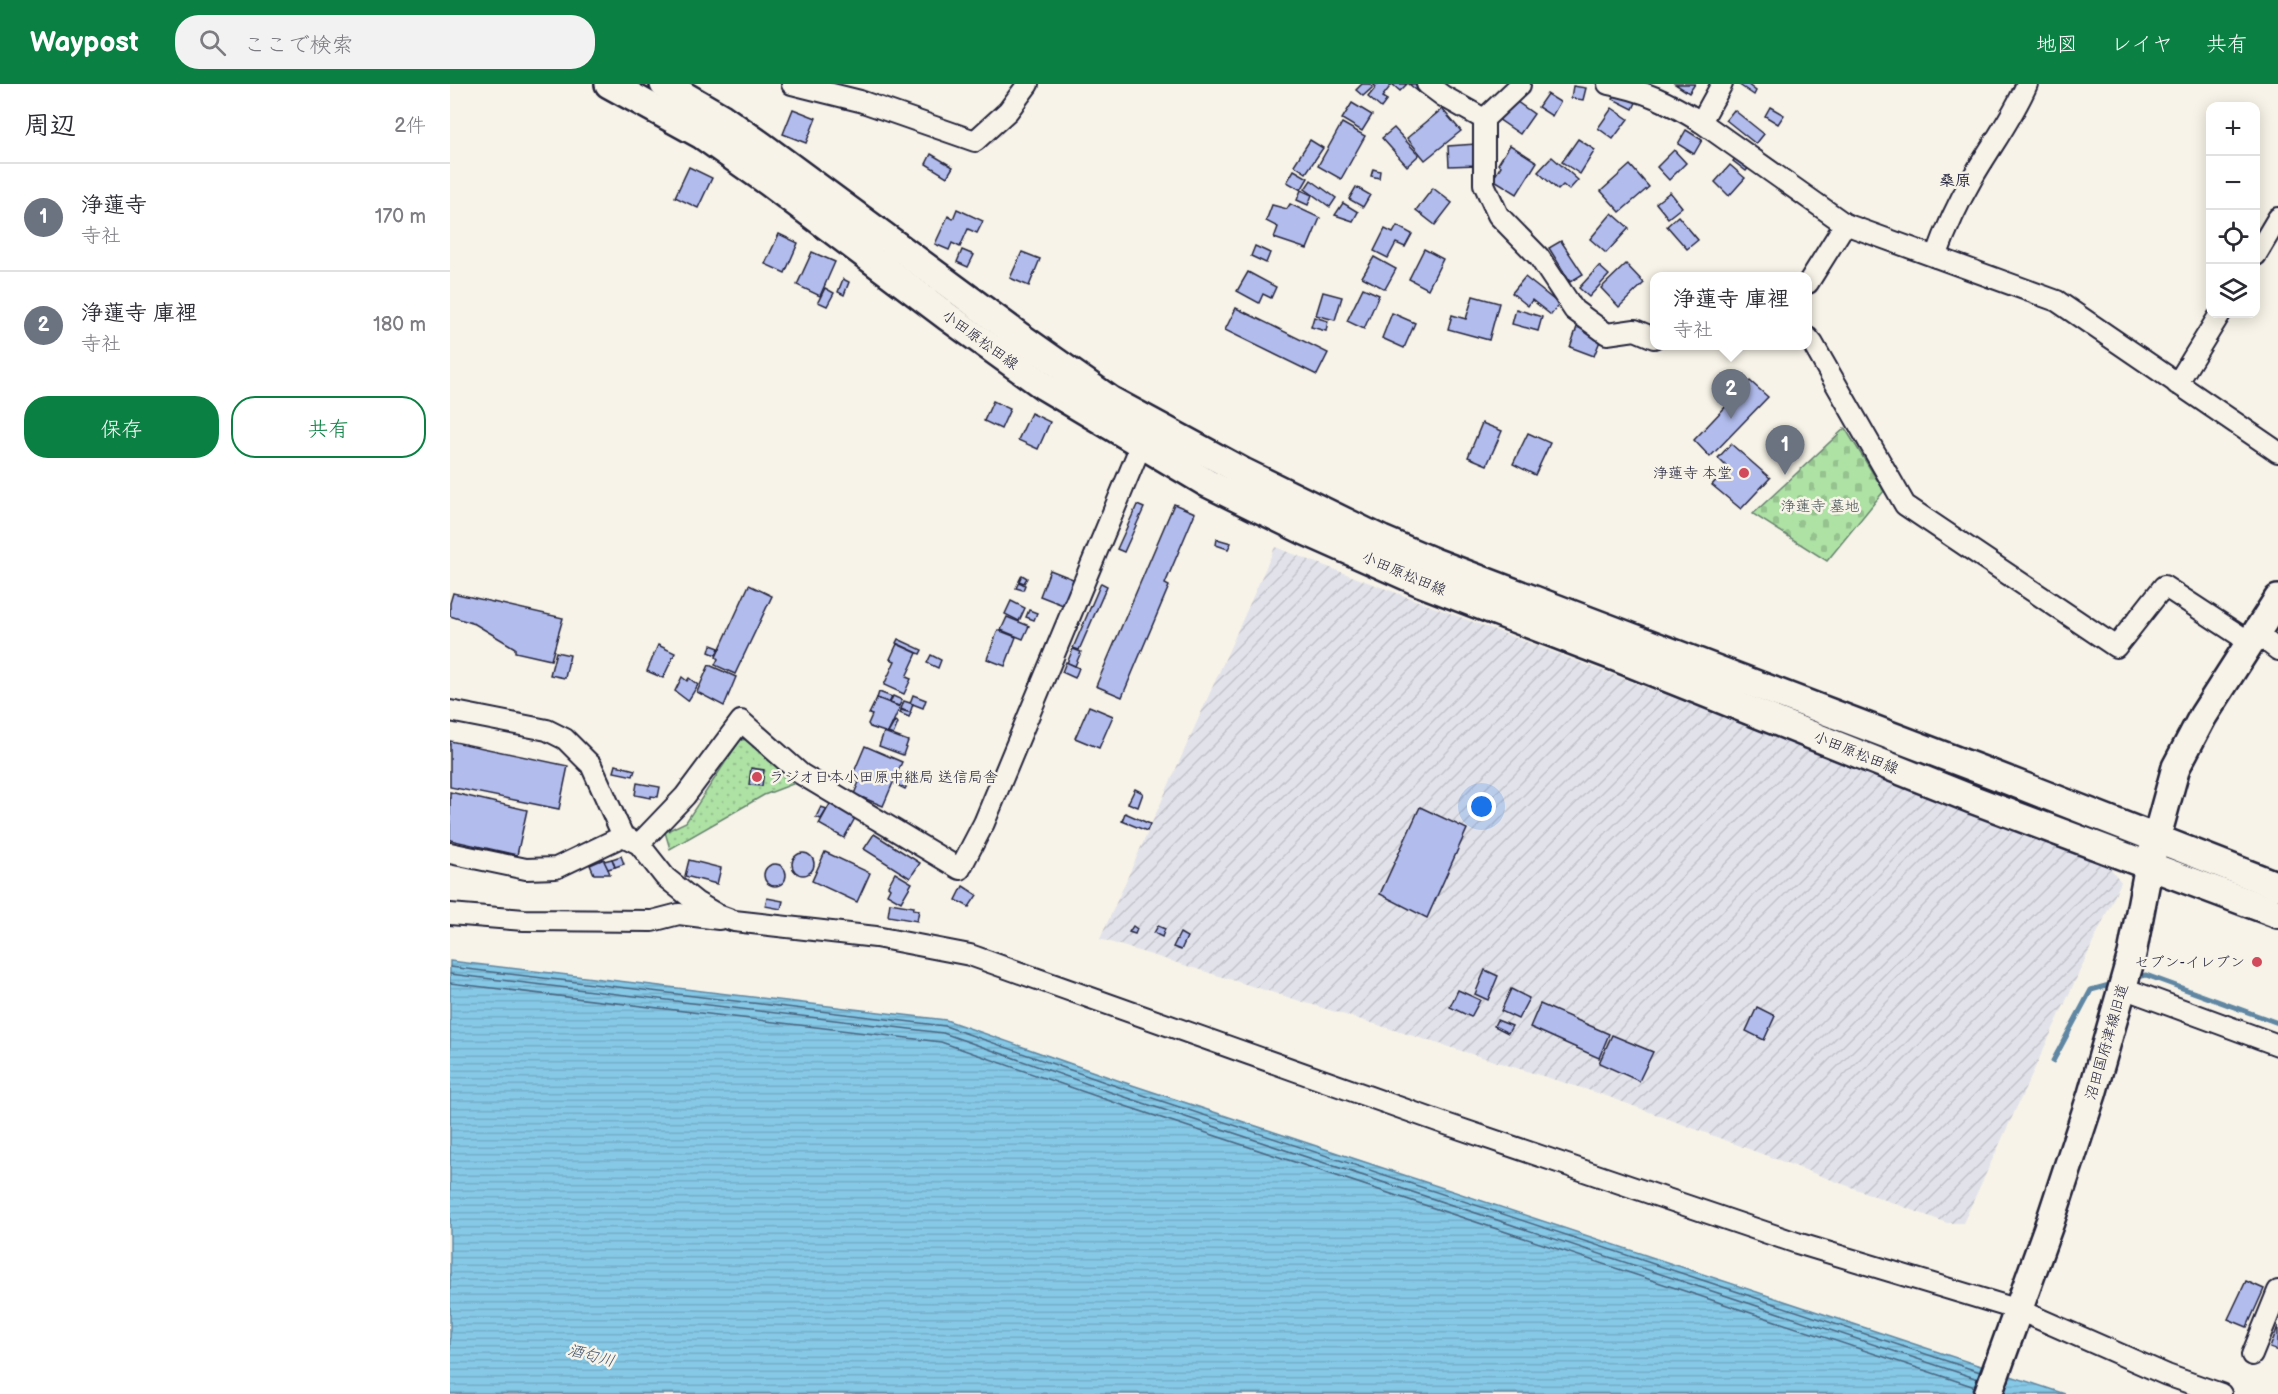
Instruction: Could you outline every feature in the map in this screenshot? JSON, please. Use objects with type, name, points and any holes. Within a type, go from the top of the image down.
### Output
[{"type":"main road","name":"小田原松田線","points":[[609,84],[679,96],[762,146],[1019,336],[1110,400],[1243,472],[1382,540],[1434,562],[1978,769],[2278,914]]},
{"type":"main road","name":"小田原松田線","points":[[679,96],[702,135],[770,183],[940,312],[1044,386],[1207,483],[1285,522],[1422,583],[1613,656],[1974,800],[2153,853],[2278,886]]},
{"type":"main road","name":"沼田国府津線旧道","points":[[1988,1394],[2092,1094],[2132,954],[2153,853],[2176,767],[2203,716],[2278,599]]},
{"type":"street","points":[[792,84],[860,101],[975,141],[1008,111],[1028,84]]},
{"type":"street","points":[[1427,84],[1443,96],[1484,119]]},
{"type":"street","points":[[1524,84],[1484,119],[1484,184],[1498,215],[1539,257],[1574,310],[1607,334],[1635,330],[1650,336]]},
{"type":"street","points":[[1608,84],[1633,89],[1666,101],[1701,122],[1845,224],[2057,302],[2278,452]]},
{"type":"street","points":[[1701,122],[1722,84]]},
{"type":"street","points":[[1936,257],[1949,221],[2020,99],[2026,84]]},
{"type":"street","points":[[2260,248],[2278,218]]},
{"type":"street","points":[[1812,277],[1845,224]]},
{"type":"street","points":[[2177,384],[2218,318]]},
{"type":"street","points":[[1812,342],[1905,505],[2116,647],[2164,586],[2278,650]]},
{"type":"street","points":[[450,853],[526,869],[556,868],[631,840],[685,796],[741,721],[801,774],[960,869],[984,823],[1141,445]]},
{"type":"street","points":[[450,711],[547,730],[565,739],[591,765],[631,840],[665,877],[718,915],[735,921]]},
{"type":"street","points":[[450,914],[524,920],[652,921],[680,914],[876,937],[970,956],[1446,1124],[1797,1243],[2019,1310],[2167,1375],[2221,1394]]},
{"type":"street","points":[[2123,988],[2278,1045]]},
{"type":"street","points":[[2252,1355],[2278,1291]]},
{"type":"shaded area","points":[[1275,547],[2105,861],[2121,882],[1963,1223],[1947,1223],[1604,1095],[1100,939]]},
{"type":"green space","name":"浄蓮寺 墓地","points":[[1845,428],[1884,491],[1827,561],[1753,514]]},
{"type":"green space","points":[[753,739],[793,784],[764,795],[670,849],[665,832],[686,822],[740,740]]},
{"type":"water","name":"酒匂川","points":[[450,961],[946,1020],[1120,1081],[2065,1394],[450,1394]]},
{"type":"building","points":[[1362,84],[1369,84],[1373,87],[1363,96],[1356,90]]},
{"type":"building","points":[[1373,84],[1392,84],[1382,97],[1387,100],[1381,108],[1368,97],[1376,87]]},
{"type":"building","points":[[1392,84],[1407,84],[1400,91]]},
{"type":"building","points":[[1409,84],[1422,84],[1420,93]]},
{"type":"building","points":[[1675,84],[1695,84],[1689,93]]},
{"type":"building","points":[[1738,84],[1747,84],[1756,91],[1754,95]]},
{"type":"building","points":[[1573,86],[1586,88],[1583,100],[1571,98]]},
{"type":"building","points":[[1619,88],[1638,98],[1633,109],[1613,99]]},
{"type":"building","points":[[1547,94],[1560,102],[1552,116],[1538,107]]},
{"type":"building","points":[[1513,99],[1534,114],[1520,134],[1498,119]]},
{"type":"building","points":[[1352,103],[1372,115],[1362,131],[1342,119]]},
{"type":"building","points":[[1770,107],[1784,115],[1778,124],[1765,116]]},
{"type":"building","points":[[1612,108],[1628,119],[1613,139],[1598,128]]},
{"type":"building","points":[[793,109],[816,118],[806,143],[783,134]]},
{"type":"building","points":[[1442,109],[1461,131],[1425,160],[1407,138]]},
{"type":"building","points":[[1734,110],[1764,134],[1756,144],[1726,120]]},
{"type":"building","points":[[1342,123],[1365,136],[1341,179],[1318,166]]},
{"type":"building","points":[[1394,128],[1419,155],[1407,166],[1382,138]]},
{"type":"building","points":[[1686,130],[1702,140],[1694,154],[1678,144]]},
{"type":"building","points":[[1578,139],[1595,150],[1580,174],[1562,162]]},
{"type":"building","points":[[1310,140],[1323,148],[1306,173],[1294,165]]},
{"type":"building","points":[[1476,144],[1477,165],[1449,166],[1448,146]]},
{"type":"building","points":[[1510,145],[1537,162],[1517,194],[1493,179],[1501,166],[1498,164]]},
{"type":"building","points":[[1674,150],[1686,163],[1669,180],[1657,167]]},
{"type":"building","points":[[1740,151],[1754,161],[1746,171],[1733,161]]},
{"type":"building","points":[[931,154],[953,167],[947,177],[926,164]]},
{"type":"building","points":[[1552,157],[1578,180],[1569,190],[1563,185],[1558,190],[1538,172]]},
{"type":"building","points":[[1630,165],[1649,187],[1620,212],[1601,191]]},
{"type":"building","points":[[1730,165],[1745,178],[1729,196],[1715,182]]},
{"type":"building","points":[[689,167],[712,178],[698,208],[675,197]]},
{"type":"building","points":[[1373,169],[1380,171],[1379,178],[1371,176]]},
{"type":"building","points":[[1294,170],[1308,178],[1301,190],[1287,182]]},
{"type":"building","points":[[1311,180],[1336,198],[1330,207],[1305,189]]},
{"type":"building","points":[[1356,187],[1370,195],[1363,207],[1349,199]]},
{"type":"building","points":[[1433,188],[1452,203],[1435,225],[1416,210]]},
{"type":"building","points":[[1301,190],[1312,195],[1308,205],[1297,200]]},
{"type":"building","points":[[1670,192],[1682,207],[1668,218],[1656,203]]},
{"type":"building","points":[[1343,203],[1358,212],[1353,221],[1335,215]]},
{"type":"building","points":[[1290,204],[1320,218],[1307,249],[1274,238],[1278,227],[1266,221],[1272,205],[1287,209]]},
{"type":"building","points":[[957,209],[983,221],[977,233],[968,229],[960,247],[952,243],[949,250],[935,244],[948,216],[953,219]]},
{"type":"building","points":[[1612,213],[1629,228],[1606,253],[1590,239]]},
{"type":"building","points":[[1678,216],[1698,240],[1687,249],[1667,226]]},
{"type":"building","points":[[1397,226],[1412,234],[1405,247],[1396,243],[1388,258],[1374,251],[1385,229],[1393,233]]},
{"type":"building","points":[[779,234],[798,243],[785,273],[765,264]]},
{"type":"building","points":[[1561,241],[1583,274],[1570,282],[1549,248]]},
{"type":"building","points":[[1255,246],[1270,253],[1266,263],[1251,256]]},
{"type":"building","points":[[1424,249],[1443,259],[1428,289],[1409,279]]},
{"type":"building","points":[[962,250],[974,255],[968,267],[957,262]]},
{"type":"building","points":[[812,252],[835,262],[820,296],[797,285]]},
{"type":"building","points":[[1022,252],[1040,259],[1029,286],[1010,278]]},
{"type":"building","points":[[1374,257],[1396,269],[1385,289],[1362,277]]},
{"type":"building","points":[[1626,264],[1644,283],[1619,307],[1601,288]]},
{"type":"building","points":[[1599,266],[1609,275],[1589,297],[1579,288]]},
{"type":"building","points":[[1248,272],[1276,287],[1271,298],[1263,294],[1259,303],[1237,291]]},
{"type":"building","points":[[1525,277],[1559,304],[1551,315],[1532,300],[1528,306],[1512,293]]},
{"type":"building","points":[[843,279],[849,282],[844,295],[838,292]]},
{"type":"building","points":[[825,288],[834,293],[827,306],[818,302]]},
{"type":"building","points":[[1363,288],[1379,295],[1364,329],[1347,321]]},
{"type":"building","points":[[1323,292],[1342,297],[1335,320],[1316,315]]},
{"type":"building","points":[[1473,296],[1499,303],[1489,340],[1448,329],[1452,315],[1466,319]]},
{"type":"building","points":[[1236,308],[1328,353],[1317,375],[1225,330]]},
{"type":"building","points":[[1516,309],[1542,317],[1538,331],[1512,324]]},
{"type":"building","points":[[1392,313],[1415,323],[1404,348],[1382,338]]},
{"type":"building","points":[[1314,317],[1328,321],[1326,331],[1311,327]]},
{"type":"building","points":[[1577,327],[1602,336],[1594,356],[1570,347]]},
{"type":"building","points":[[1750,381],[1768,397],[1710,457],[1694,440]]},
{"type":"building","points":[[993,401],[1010,409],[1001,429],[984,421]]},
{"type":"building","points":[[1031,413],[1050,422],[1038,449],[1018,440]]},
{"type":"building","points":[[1482,423],[1502,431],[1487,465],[1468,457]]},
{"type":"building","points":[[1528,433],[1550,443],[1535,475],[1513,464]]},
{"type":"building","name":"浄蓮寺 本堂","points":[[1731,444],[1770,478],[1741,509],[1712,485],[1727,467],[1718,458]]},
{"type":"building","points":[[1174,504],[1195,513],[1165,584],[1169,586],[1122,697],[1096,686]]},
{"type":"building","points":[[1137,505],[1144,508],[1124,552],[1117,549]]},
{"type":"building","points":[[1217,539],[1231,543],[1228,549],[1216,545]]},
{"type":"building","points":[[1050,570],[1078,581],[1068,607],[1040,596]]},
{"type":"building","points":[[1022,575],[1027,578],[1024,583],[1019,581]]},
{"type":"building","points":[[1019,582],[1025,585],[1023,590],[1016,588]]},
{"type":"building","points":[[1101,583],[1107,586],[1079,650],[1073,648]]},
{"type":"building","points":[[749,585],[772,596],[735,674],[715,665],[718,659],[716,657]]},
{"type":"building","points":[[453,593],[563,618],[551,660],[515,652],[515,648],[475,624],[450,616]]},
{"type":"building","points":[[1011,601],[1025,608],[1019,621],[1005,614]]},
{"type":"building","points":[[1029,610],[1037,613],[1034,620],[1026,617]]},
{"type":"building","points":[[1007,617],[1029,626],[1023,639],[1001,630]]},
{"type":"building","points":[[998,630],[1016,637],[1005,666],[987,659]]},
{"type":"building","points":[[898,639],[922,650],[920,654],[896,643]]},
{"type":"building","points":[[897,644],[917,653],[906,677],[911,679],[904,694],[884,685],[895,661],[890,659]]},
{"type":"building","points":[[658,645],[675,653],[663,678],[647,671]]},
{"type":"building","points":[[711,645],[719,648],[716,655],[709,652]]},
{"type":"building","points":[[1073,649],[1081,652],[1075,666],[1067,663]]},
{"type":"building","points":[[556,652],[570,655],[565,678],[550,675]]},
{"type":"building","points":[[931,655],[941,660],[938,668],[927,663]]},
{"type":"building","points":[[1066,662],[1079,668],[1075,678],[1062,672]]},
{"type":"building","points":[[709,665],[736,677],[724,706],[697,692]]},
{"type":"building","points":[[682,677],[687,681],[689,678],[698,685],[688,701],[675,691]]},
{"type":"building","points":[[879,692],[892,697],[889,703],[877,698]]},
{"type":"building","points":[[913,695],[926,700],[923,708],[910,703]]},
{"type":"building","points":[[893,696],[902,700],[899,706],[890,703]]},
{"type":"building","points":[[877,698],[900,707],[888,733],[870,727],[868,724],[872,715],[869,714]]},
{"type":"building","points":[[904,701],[913,704],[910,713],[901,709]]},
{"type":"building","points":[[1089,706],[1113,716],[1099,748],[1075,738]]},
{"type":"building","points":[[901,710],[911,713],[909,717],[900,713]]},
{"type":"building","points":[[895,721],[898,723],[893,735],[888,733]]},
{"type":"building","points":[[884,732],[908,741],[903,755],[879,746]]},
{"type":"building","points":[[450,741],[568,766],[559,809],[450,787]]},
{"type":"building","points":[[865,746],[902,762],[883,806],[854,794],[859,782],[851,779]]},
{"type":"building","points":[[616,765],[635,770],[633,776],[614,772]]},
{"type":"building","name":"ラジオ日本小田原中継局 送信局舎","points":[[751,768],[764,770],[762,786],[749,785]]},
{"type":"building","points":[[901,773],[911,778],[905,789],[895,784]]},
{"type":"building","points":[[637,783],[660,787],[658,797],[635,795]]},
{"type":"building","points":[[1135,789],[1143,793],[1138,807],[1128,803]]},
{"type":"building","points":[[450,792],[527,810],[517,855],[450,840]]},
{"type":"building","points":[[830,804],[855,818],[844,838],[819,824]]},
{"type":"building","points":[[821,807],[827,809],[821,819],[816,817]]},
{"type":"building","points":[[1420,807],[1467,829],[1427,918],[1380,894]]},
{"type":"building","points":[[1125,813],[1150,824],[1147,831],[1122,821]]},
{"type":"building","points":[[874,834],[920,863],[910,878],[864,849]]},
{"type":"building","points":[[825,852],[870,873],[857,902],[812,881]]},
{"type":"building","points":[[803,853],[811,856],[814,864],[811,872],[803,875],[795,872],[792,864],[795,856]]},
{"type":"building","points":[[621,856],[624,864],[615,867],[612,859]]},
{"type":"building","points":[[604,859],[610,874],[594,874],[590,865]]},
{"type":"building","points":[[612,859],[615,867],[608,869],[604,861]]},
{"type":"building","points":[[689,860],[721,868],[717,884],[685,876]]},
{"type":"building","points":[[775,864],[783,867],[786,875],[783,883],[775,886],[767,883],[764,875],[767,867]]},
{"type":"building","points":[[895,873],[912,883],[901,902],[887,894],[890,888],[888,886]]},
{"type":"building","points":[[963,886],[977,895],[969,907],[956,900]]},
{"type":"building","points":[[767,898],[783,901],[781,909],[765,906]]},
{"type":"building","points":[[890,903],[919,910],[917,921],[888,916]]},
{"type":"building","points":[[1133,926],[1137,929],[1135,934],[1129,932]]},
{"type":"building","points":[[1158,926],[1165,929],[1162,937],[1154,933]]},
{"type":"building","points":[[1180,933],[1187,937],[1181,950],[1173,947]]},
{"type":"building","points":[[1485,970],[1498,976],[1488,1000],[1475,994]]},
{"type":"building","points":[[1511,989],[1529,998],[1518,1019],[1501,1011]]},
{"type":"building","points":[[1458,990],[1480,1000],[1471,1017],[1450,1007]]},
{"type":"building","points":[[1540,1004],[1609,1034],[1599,1058],[1530,1027]]},
{"type":"building","points":[[1757,1007],[1775,1016],[1764,1040],[1746,1031]]},
{"type":"building","points":[[1497,1020],[1512,1026],[1508,1033],[1494,1026]]},
{"type":"building","points":[[1612,1035],[1653,1052],[1639,1081],[1599,1063]]},
{"type":"building","points":[[2246,1281],[2264,1289],[2247,1327],[2228,1319]]},
{"type":"building","points":[[2278,1326],[2278,1351],[2270,1348]]},
{"type":"waterway","points":[[2134,978],[2146,975],[2278,1023]]},
{"type":"waterway","points":[[2053,1061],[2091,990],[2113,984]]},
{"type":"place","name":"浄蓮寺 庫裡","points":[[1731,419]]},
{"type":"place","name":"浄蓮寺 本堂","points":[[1744,473]]},
{"type":"place","name":"浄蓮寺","points":[[1785,475]]},
{"type":"place","name":"ラジオ日本小田原中継局 送信局舎","points":[[757,777]]},
{"type":"place","name":"セブン-イレブン","points":[[2257,962]]},
{"type":"district","name":"桑原","points":[[1955,181]]}]
